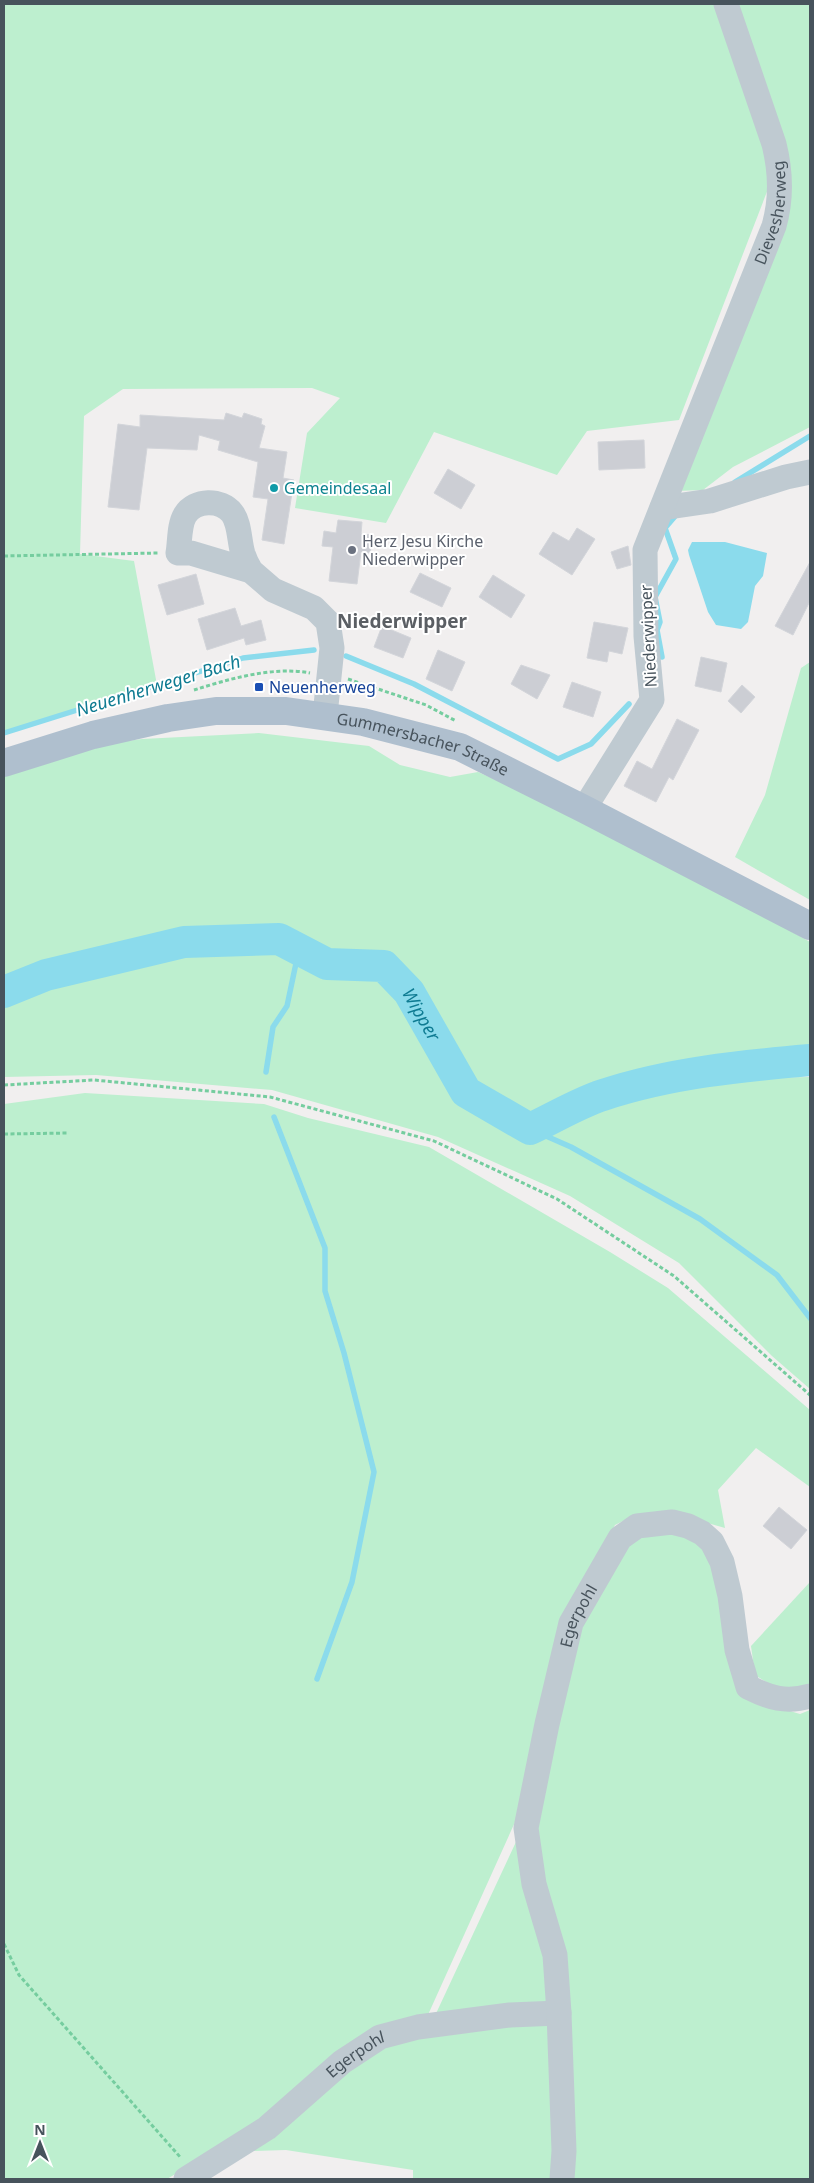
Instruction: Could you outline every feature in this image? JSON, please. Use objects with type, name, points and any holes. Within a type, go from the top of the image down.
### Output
[{"type":"main road","name":"Gummersbacher Straße","points":[[4,762],[93,735],[177,717],[251,710],[325,715],[363,722],[460,747],[810,926]]},
{"type":"street","name":"Dievesherweg","points":[[726,4],[774,144],[779,163],[780,188],[779,207],[774,226],[730,333]]},
{"type":"street","name":"Niederwipper","points":[[584,809],[652,700],[646,636],[645,550],[730,333]]},
{"type":"street","points":[[662,508],[710,501],[786,477],[810,472]]},
{"type":"street","points":[[251,571],[191,553],[178,553],[185,515],[194,506],[211,502],[222,504],[232,513],[236,522],[243,556],[251,571],[273,590],[314,608],[328,622],[332,648],[325,715]]},
{"type":"street","name":"Egerpohl","points":[[562,2179],[564,2151],[555,1955],[534,1884],[526,1828],[547,1724],[572,1623],[620,1538],[637,1526],[653,1523],[672,1522],[688,1526],[702,1533],[712,1542],[722,1562],[730,1596],[737,1650],[748,1687],[768,1696],[786,1699],[795,1700],[810,1696]]},
{"type":"street","name":"Egerpohl","points":[[190,2177],[267,2128],[342,2062],[380,2037],[418,2027],[510,2015],[559,2013]]},
{"type":"path","points":[[4,556],[178,553]]},
{"type":"path","points":[[4,1086],[94,1080],[270,1097],[434,1141],[557,1200],[674,1276],[810,1395]]},
{"type":"path","points":[[4,1134],[69,1133]]},
{"type":"path","points":[[4,1944],[19,1976],[190,2177]]},
{"type":"green space","points":[[4,4],[721,4],[767,144],[768,189],[679,420],[587,431],[557,475],[434,432],[386,523],[295,508],[307,433],[340,398],[312,388],[123,389],[84,416],[80,554],[134,561],[157,685],[4,735]]},
{"type":"green space","points":[[733,4],[810,4],[810,427],[733,467],[703,490],[675,491],[787,204]]},
{"type":"green space","points":[[810,662],[810,900],[735,857],[765,795],[801,668]]},
{"type":"green space","points":[[259,733],[369,746],[400,765],[450,777],[478,772],[576,816],[715,888],[810,942],[810,1053],[727,1058],[602,1086],[552,1102],[570,1122],[609,1100],[739,1078],[810,1077],[810,1389],[772,1356],[679,1263],[570,1196],[438,1137],[272,1090],[96,1075],[4,1077],[4,776],[104,744],[142,739]]},
{"type":"green space","points":[[85,1093],[264,1104],[308,1118],[429,1147],[610,1252],[668,1288],[810,1410],[810,1487],[756,1448],[718,1490],[725,1528],[697,1520],[637,1514],[615,1525],[566,1620],[534,1780],[427,2017],[261,2123],[167,2179],[4,2179],[4,1104]]},
{"type":"green space","points":[[672,1527],[704,1546],[763,1703],[800,1714],[810,1710],[810,2179],[413,2179],[413,2170],[286,2150],[253,2151],[345,2065],[389,2042],[426,2035],[543,1784],[579,1630],[624,1544],[650,1529]]},
{"type":"green space","points":[[810,1582],[810,1685],[781,1688],[755,1675],[751,1646]]},
{"type":"water","points":[[692,542],[725,542],[767,553],[763,576],[755,586],[748,622],[741,629],[716,625],[708,612],[689,555],[688,550]]},
{"type":"building","points":[[226,413],[242,418],[244,413],[262,419],[261,424],[265,426],[259,448],[287,452],[283,478],[294,480],[284,544],[262,540],[268,499],[253,497],[258,462],[218,450],[220,441],[199,435],[197,450],[147,448],[139,510],[108,507],[118,424],[140,427],[140,415],[224,420]]},
{"type":"building","points":[[644,440],[645,468],[599,470],[598,442]]},
{"type":"building","points":[[448,469],[475,485],[461,509],[434,493]]},
{"type":"building","name":"Herz Jesu Kirche Niederwipper","points":[[338,520],[362,522],[361,534],[372,535],[370,553],[361,552],[357,584],[329,581],[333,547],[322,546],[324,531],[336,533]]},
{"type":"building","points":[[577,528],[595,539],[572,575],[539,554],[553,532],[569,541]]},
{"type":"building","points":[[628,546],[631,565],[617,569],[611,552]]},
{"type":"building","points":[[810,562],[810,601],[793,635],[775,626]]},
{"type":"building","points":[[420,573],[451,588],[442,607],[410,592]]},
{"type":"building","points":[[196,574],[204,604],[167,615],[158,585]]},
{"type":"building","points":[[493,575],[525,595],[511,618],[479,597]]},
{"type":"building","points":[[235,608],[241,626],[261,620],[266,640],[246,645],[244,638],[207,650],[198,619]]},
{"type":"building","points":[[594,622],[628,628],[622,654],[609,651],[607,662],[587,658]]},
{"type":"building","points":[[382,626],[411,638],[403,658],[374,647]]},
{"type":"building","points":[[438,650],[465,662],[452,691],[426,679]]},
{"type":"building","points":[[701,657],[727,663],[721,692],[695,686]]},
{"type":"building","points":[[521,665],[550,675],[537,699],[511,684]]},
{"type":"building","points":[[572,682],[601,692],[593,717],[563,707]]},
{"type":"building","points":[[742,685],[755,697],[741,713],[728,701]]},
{"type":"building","points":[[677,719],[699,730],[673,780],[669,777],[656,802],[624,786],[637,761],[652,769]]},
{"type":"building","points":[[779,1507],[807,1530],[791,1549],[763,1526]]},
{"type":"waterway","name":"Neuenherweger Bach","points":[[735,482],[810,436]]},
{"type":"waterway","name":"Neuenherweger Bach","points":[[662,657],[657,630],[660,622],[655,597],[676,559],[665,528],[677,514]]},
{"type":"waterway","name":"Neuenherweger Bach","points":[[4,733],[243,658],[314,650]]},
{"type":"waterway","name":"Neuenherweger Bach","points":[[346,656],[414,684],[558,759],[591,744],[629,704]]},
{"type":"waterway","name":"Wipper","points":[[4,992],[46,975],[184,942],[279,939],[327,964],[384,966],[409,992],[466,1092],[530,1129],[575,1106],[628,1087],[705,1072],[810,1060]]},
{"type":"waterway","points":[[266,1072],[273,1027],[287,1006],[299,949]]},
{"type":"waterway","points":[[274,1117],[325,1248],[325,1291],[344,1353],[374,1472],[352,1582],[317,1679]]},
{"type":"waterway","points":[[530,1129],[571,1147],[700,1219],[777,1275],[810,1318]]},
{"type":"place","name":"Gemeindesaal","points":[[274,488]]},
{"type":"place","name":"Herz Jesu Kirche Niederwipper","points":[[352,550]]},
{"type":"place","name":"Neuenherweg","points":[[259,687]]},
{"type":"district","name":"Niederwipper","points":[[402,621]]}]
